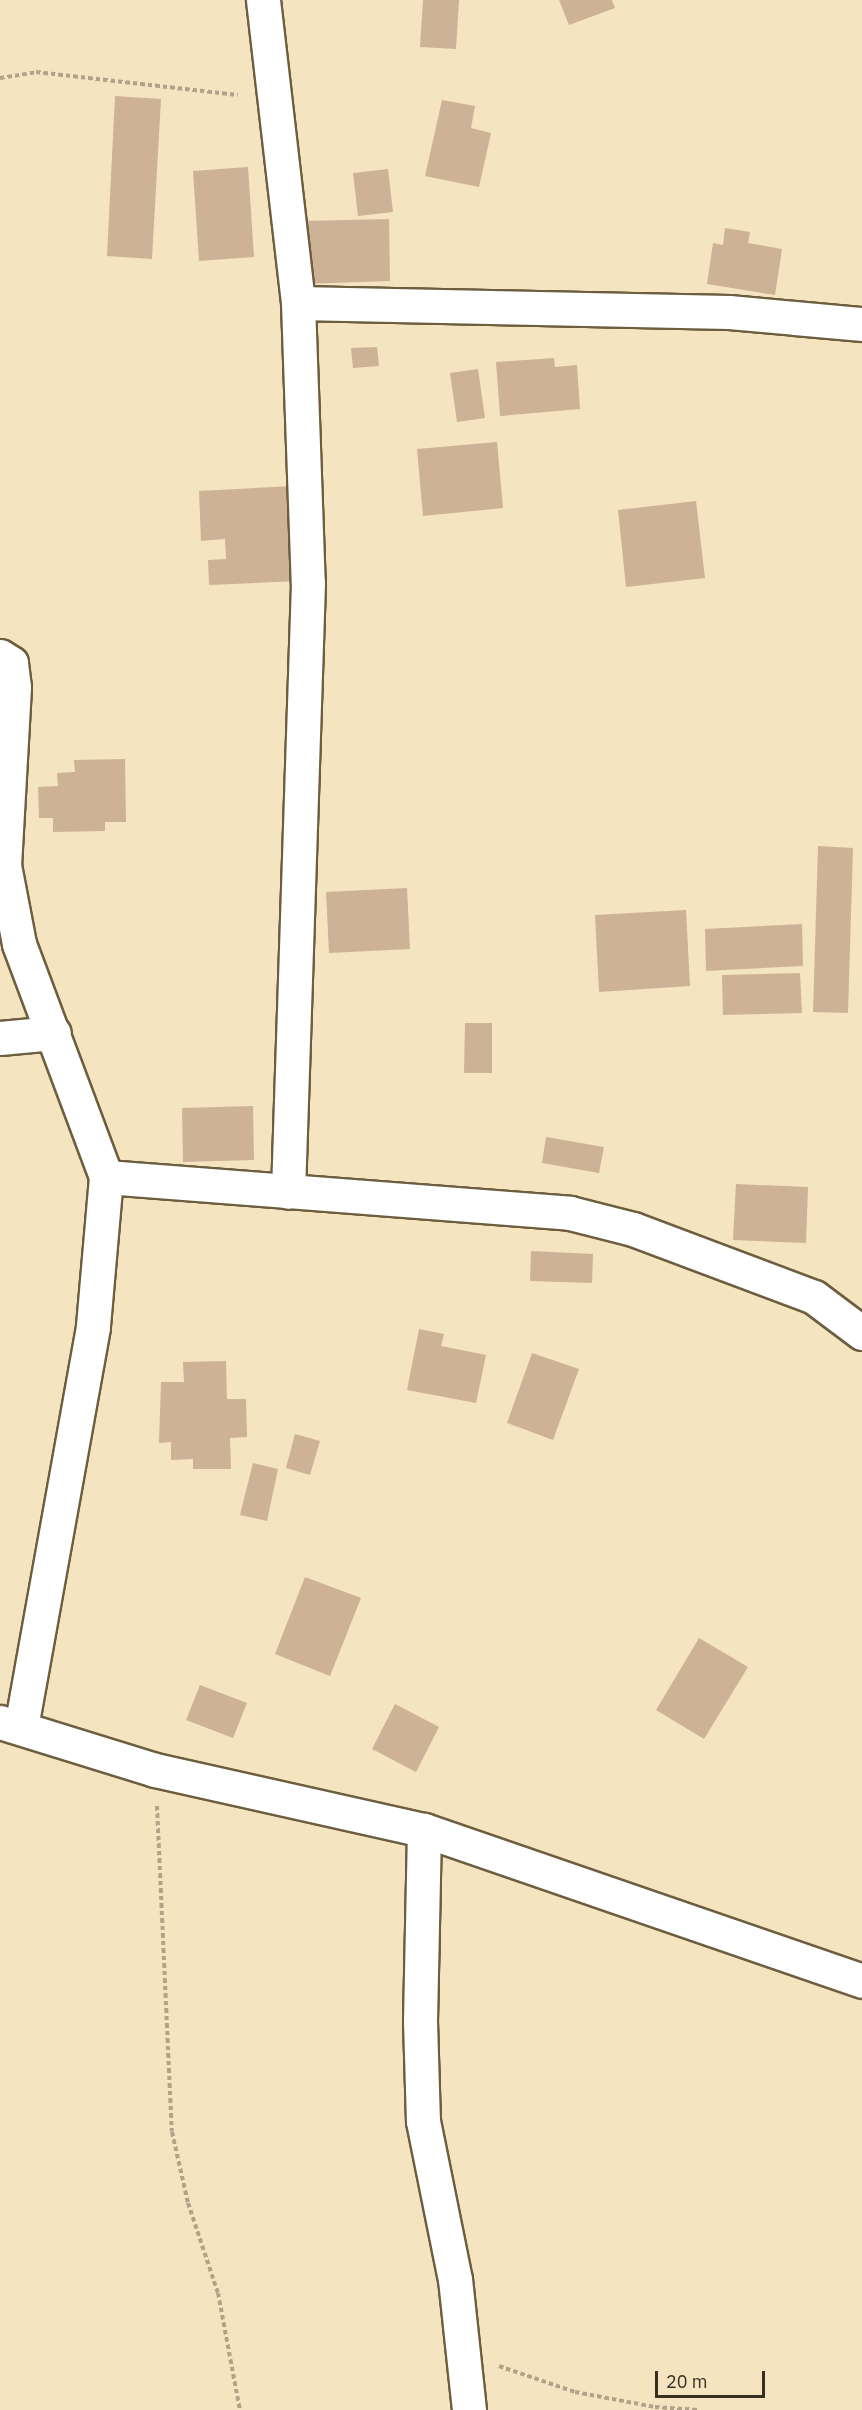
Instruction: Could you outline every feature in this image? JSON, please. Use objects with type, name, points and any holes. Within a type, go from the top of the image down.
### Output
[{"type":"street","points":[[263,0],[298,303],[308,583],[288,1192]]},
{"type":"street","points":[[298,303],[729,312],[862,324]]},
{"type":"street","points":[[0,656],[11,663],[14,687],[4,865],[19,944],[106,1177],[93,1327],[11,1725],[155,1770],[424,1830],[862,1981]]},
{"type":"street","points":[[0,1038],[54,1033]]},
{"type":"street","points":[[106,1177],[570,1213],[633,1229],[814,1297],[862,1333]]},
{"type":"street","points":[[424,1830],[420,2021],[423,2121],[444,2209],[465,2355],[469,2410]]},
{"type":"path","points":[[0,78],[36,72],[274,99]]},
{"type":"path","points":[[155,1770],[172,2132],[188,2203],[218,2293],[240,2410]]},
{"type":"path","points":[[465,2355],[575,2392],[655,2408],[699,2410]]},
{"type":"building","points":[[423,0],[459,0],[456,49],[420,47]]},
{"type":"building","points":[[559,0],[612,0],[615,8],[569,25]]},
{"type":"building","points":[[115,96],[161,99],[152,259],[107,256]]},
{"type":"building","points":[[442,100],[475,106],[471,128],[491,133],[479,187],[425,176]]},
{"type":"building","points":[[248,167],[254,257],[199,261],[193,171]]},
{"type":"building","points":[[388,169],[393,212],[358,216],[353,173]]},
{"type":"building","points":[[389,219],[390,281],[303,284],[301,221]]},
{"type":"building","points":[[725,228],[750,232],[748,243],[782,249],[775,295],[707,284],[713,243],[723,245]]},
{"type":"building","points":[[377,347],[379,366],[353,368],[351,348]]},
{"type":"building","points":[[554,358],[555,367],[577,365],[580,409],[500,416],[496,362]]},
{"type":"building","points":[[478,369],[485,418],[457,422],[450,373]]},
{"type":"building","points":[[497,442],[503,508],[423,516],[417,449]]},
{"type":"building","points":[[294,486],[298,581],[209,585],[208,560],[226,559],[225,539],[201,541],[199,491]]},
{"type":"building","points":[[696,501],[705,578],[626,587],[618,510]]},
{"type":"building","points":[[125,759],[126,822],[105,822],[105,831],[53,832],[53,818],[39,818],[38,787],[58,786],[57,773],[75,772],[74,760]]},
{"type":"building","points":[[818,846],[853,848],[848,1013],[813,1012]]},
{"type":"building","points":[[407,888],[410,949],[329,953],[326,892]]},
{"type":"building","points":[[686,910],[690,986],[599,992],[595,915]]},
{"type":"building","points":[[802,924],[803,966],[706,971],[705,929]]},
{"type":"building","points":[[800,973],[802,1013],[723,1015],[722,975]]},
{"type":"building","points":[[465,1023],[492,1023],[492,1073],[464,1073]]},
{"type":"building","points":[[253,1106],[254,1160],[183,1162],[182,1108]]},
{"type":"building","points":[[546,1137],[604,1147],[599,1173],[542,1163]]},
{"type":"building","points":[[736,1184],[808,1187],[806,1243],[733,1240]]},
{"type":"building","points":[[531,1251],[593,1254],[592,1283],[530,1281]]},
{"type":"building","points":[[419,1329],[444,1334],[441,1346],[486,1355],[476,1403],[407,1390]]},
{"type":"building","points":[[532,1353],[579,1369],[553,1440],[507,1423]]},
{"type":"building","points":[[226,1361],[227,1399],[246,1399],[247,1437],[230,1438],[231,1469],[193,1469],[193,1459],[171,1460],[171,1442],[159,1443],[161,1382],[184,1382],[183,1362]]},
{"type":"building","points":[[295,1434],[320,1441],[310,1475],[286,1468]]},
{"type":"building","points":[[253,1463],[278,1469],[267,1521],[240,1515]]},
{"type":"building","points":[[305,1577],[361,1598],[330,1676],[275,1654]]},
{"type":"building","points":[[699,1638],[748,1667],[704,1739],[656,1710]]},
{"type":"building","points":[[200,1685],[247,1703],[233,1738],[186,1720]]},
{"type":"building","points":[[395,1704],[439,1727],[416,1772],[372,1749]]}]
